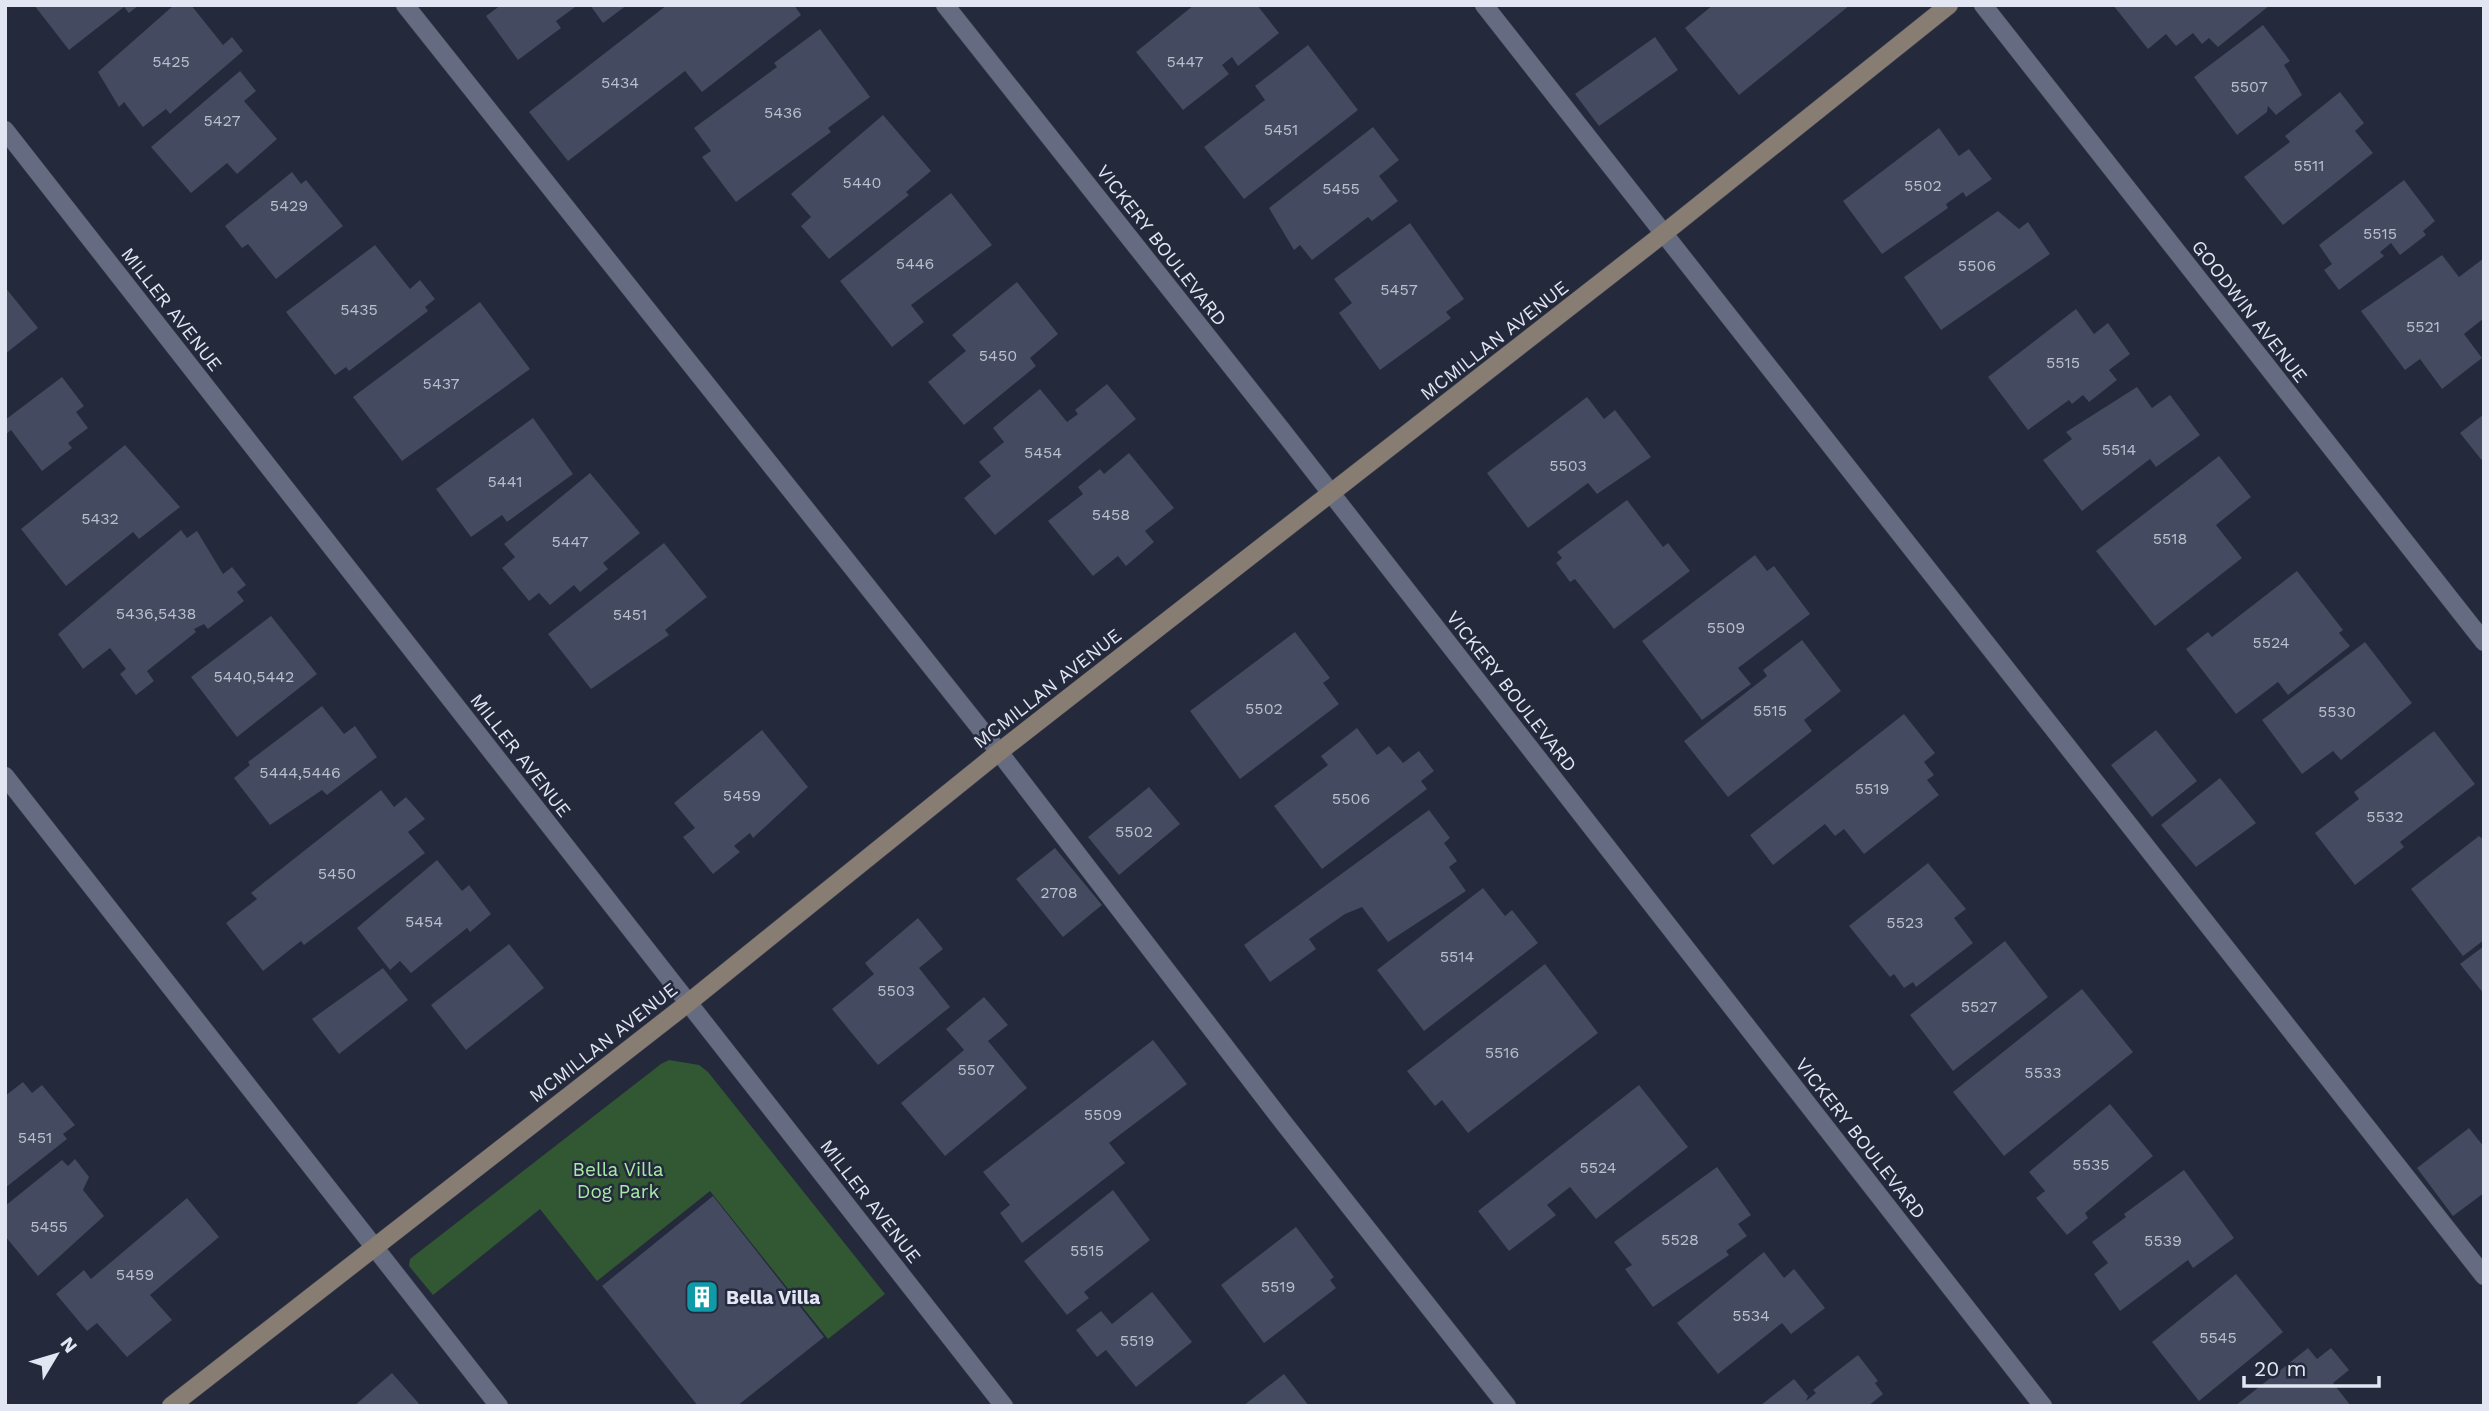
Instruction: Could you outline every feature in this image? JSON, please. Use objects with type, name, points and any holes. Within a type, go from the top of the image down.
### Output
[{"type":"street","points":[[405,5],[999,752],[1283,1122],[1507,1406]]},
{"type":"street","name":"VICKERY BOULEVARD","points":[[945,5],[1331,493],[2043,1406]]},
{"type":"street","points":[[1484,5],[2484,1276]]},
{"type":"street","name":"MCMILLAN AVENUE","points":[[171,1406],[688,1003],[999,752],[1663,233],[1949,5]]},
{"type":"street","name":"GOODWIN AVENUE","points":[[1983,5],[2484,642]]},
{"type":"street","name":"MILLER AVENUE","points":[[5,130],[1004,1406]]},
{"type":"street","points":[[5,776],[499,1406]]},
{"type":"green space","name":"Bella Villa Dog Park","points":[[669,1060],[699,1065],[708,1072],[885,1294],[828,1339],[710,1191],[597,1281],[540,1209],[433,1295],[409,1266],[410,1259]]},
{"type":"building","points":[[34,5],[139,5],[129,13],[124,7],[69,50]]},
{"type":"building","points":[[174,5],[191,5],[223,45],[232,37],[243,51],[170,114],[166,109],[143,127],[124,102],[119,107],[98,72]]},
{"type":"building","points":[[501,5],[578,5],[556,21],[561,28],[518,60],[486,16]]},
{"type":"building","points":[[590,5],[627,5],[603,23]]},
{"type":"building","points":[[667,5],[794,5],[801,15],[702,92],[685,71],[568,161],[529,112]]},
{"type":"building","points":[[1194,5],[1257,5],[1279,33],[1238,66],[1232,57],[1222,65],[1229,74],[1183,110],[1136,52]]},
{"type":"building","points":[[1713,5],[1850,5],[1739,95],[1685,28]]},
{"type":"building","points":[[2113,5],[2270,5],[2218,47],[2209,38],[2202,44],[2193,33],[2176,46],[2166,34],[2148,49]]},
{"type":"building","points":[[2263,25],[2290,61],[2284,65],[2302,95],[2276,115],[2268,106],[2267,112],[2237,135],[2194,77]]},
{"type":"building","points":[[820,29],[870,97],[828,128],[831,132],[736,202],[702,157],[711,151],[694,128],[777,67],[774,63]]},
{"type":"building","points":[[1655,37],[1678,70],[1599,126],[1575,94]]},
{"type":"building","points":[[1308,45],[1358,110],[1244,199],[1204,147],[1265,100],[1255,86]]},
{"type":"building","points":[[240,71],[256,91],[244,101],[277,139],[237,174],[227,163],[191,193],[151,147]]},
{"type":"building","points":[[2340,92],[2364,123],[2355,131],[2373,153],[2283,225],[2244,177],[2290,142],[2285,136]]},
{"type":"building","points":[[883,115],[931,171],[906,192],[909,195],[829,259],[801,226],[811,217],[791,194]]},
{"type":"building","points":[[1373,127],[1399,160],[1379,176],[1398,201],[1372,221],[1368,217],[1312,260],[1300,245],[1294,250],[1269,208]]},
{"type":"building","points":[[1939,128],[1959,156],[1969,149],[1992,179],[1966,197],[1963,192],[1946,204],[1948,208],[1882,254],[1843,201]]},
{"type":"building","points":[[292,172],[301,184],[306,180],[343,226],[276,279],[248,244],[242,248],[225,226]]},
{"type":"building","points":[[2404,180],[2435,221],[2423,231],[2426,235],[2400,255],[2391,243],[2380,252],[2384,256],[2339,290],[2324,270],[2332,264],[2319,245]]},
{"type":"building","points":[[951,193],[992,245],[911,305],[924,322],[892,347],[840,281]]},
{"type":"building","points":[[1998,211],[2019,229],[2028,222],[2050,254],[1941,330],[1904,277]]},
{"type":"building","points":[[1410,223],[1464,299],[1446,312],[1451,318],[1380,370],[1339,313],[1352,303],[1334,279]]},
{"type":"building","points":[[375,245],[410,289],[420,280],[435,299],[425,307],[428,311],[349,371],[346,367],[335,375],[286,312]]},
{"type":"building","points":[[2442,255],[2459,277],[2484,258],[2484,318],[2464,334],[2482,358],[2442,389],[2420,359],[2405,370],[2361,311]]},
{"type":"building","points":[[1017,282],[1058,334],[1030,358],[1036,366],[964,425],[928,382],[966,351],[952,335]]},
{"type":"building","points":[[5,287],[38,328],[5,354]]},
{"type":"building","points":[[480,302],[530,369],[402,461],[353,397]]},
{"type":"building","points":[[2076,309],[2094,334],[2108,323],[2130,354],[2109,370],[2117,380],[2089,402],[2083,395],[2072,404],[2069,400],[2028,430],[1988,377]]},
{"type":"building","points":[[62,377],[84,406],[76,412],[88,428],[68,443],[72,448],[42,471],[11,430],[5,435],[5,420]]},
{"type":"building","points":[[1107,384],[1136,419],[995,535],[964,498],[991,476],[979,462],[1004,442],[993,428],[1040,389],[1067,422],[1078,414],[1075,410]]},
{"type":"building","points":[[2137,387],[2152,408],[2170,395],[2200,435],[2156,467],[2150,459],[2082,511],[2043,460],[2072,439],[2066,432]]},
{"type":"building","points":[[1587,397],[1604,419],[1615,410],[1651,457],[1597,494],[1588,483],[1528,528],[1487,473]]},
{"type":"building","points":[[2484,414],[2484,463],[2460,433]]},
{"type":"building","points":[[533,418],[573,474],[507,522],[502,515],[471,537],[436,489]]},
{"type":"building","points":[[125,445],[180,507],[139,539],[133,532],[66,586],[21,529]]},
{"type":"building","points":[[1129,453],[1174,508],[1145,531],[1154,542],[1126,566],[1118,556],[1093,576],[1048,521],[1083,494],[1078,487],[1100,469],[1104,474]]},
{"type":"building","points":[[2219,456],[2251,497],[2216,525],[2242,558],[2155,626],[2096,551]]},
{"type":"building","points":[[590,473],[640,533],[603,563],[608,569],[580,592],[574,585],[550,605],[539,593],[529,601],[502,568],[515,557],[504,544]]},
{"type":"building","points":[[1627,500],[1663,547],[1668,543],[1690,571],[1614,629],[1575,579],[1570,582],[1556,563],[1562,558],[1557,552]]},
{"type":"building","points":[[181,530],[187,538],[197,531],[223,574],[232,567],[246,585],[237,592],[244,601],[208,629],[204,624],[194,629],[196,632],[147,671],[154,681],[136,695],[120,674],[126,669],[110,648],[83,669],[58,634]]},
{"type":"building","points":[[664,543],[707,597],[665,630],[669,635],[591,689],[548,634]]},
{"type":"building","points":[[1755,555],[1767,571],[1774,566],[1810,614],[1738,668],[1751,684],[1702,720],[1642,641]]},
{"type":"building","points":[[2297,571],[2343,630],[2339,633],[2350,646],[2288,695],[2278,682],[2236,714],[2186,649],[2208,632],[2212,637]]},
{"type":"building","points":[[271,616],[317,674],[237,737],[191,677]]},
{"type":"building","points":[[1295,632],[1330,678],[1323,683],[1339,704],[1240,779],[1190,711]]},
{"type":"building","points":[[1802,640],[1841,691],[1804,720],[1812,731],[1728,797],[1684,741],[1767,676],[1763,670]]},
{"type":"building","points":[[2365,642],[2412,703],[2341,760],[2333,751],[2302,774],[2262,720]]},
{"type":"building","points":[[322,706],[344,734],[355,726],[377,757],[327,795],[322,790],[270,825],[234,778],[250,765],[248,762]]},
{"type":"building","points":[[1904,714],[1935,753],[1924,762],[1934,775],[1927,780],[1939,795],[1864,854],[1844,829],[1835,836],[1825,824],[1773,865],[1750,835]]},
{"type":"building","points":[[1357,728],[1377,755],[1389,746],[1403,763],[1419,751],[1434,771],[1421,781],[1427,789],[1322,869],[1274,806],[1328,765],[1321,756]]},
{"type":"building","points":[[762,730],[808,787],[753,838],[750,833],[734,846],[740,852],[713,874],[683,837],[695,828],[674,803]]},
{"type":"building","points":[[2156,730],[2197,781],[2152,817],[2111,765]]},
{"type":"building","points":[[2434,731],[2475,784],[2400,842],[2404,847],[2355,885],[2315,833],[2359,799],[2354,792]]},
{"type":"building","points":[[2220,778],[2256,823],[2196,867],[2161,825]]},
{"type":"building","points":[[1149,787],[1180,824],[1119,875],[1088,837]]},
{"type":"building","points":[[381,790],[394,807],[406,797],[425,819],[408,832],[425,853],[304,945],[301,941],[263,971],[226,923],[257,899],[251,893]]},
{"type":"building","points":[[1429,810],[1450,838],[1444,843],[1457,861],[1449,867],[1466,891],[1388,942],[1362,907],[1345,914],[1309,939],[1316,949],[1270,982],[1244,945]]},
{"type":"building","points":[[2479,836],[2484,840],[2484,940],[2463,956],[2411,889]]},
{"type":"building","points":[[1055,848],[1102,905],[1063,937],[1016,879]]},
{"type":"building","points":[[437,860],[462,891],[469,885],[491,914],[470,932],[467,928],[411,973],[400,961],[390,970],[357,928]]},
{"type":"building","points":[[1928,863],[1966,909],[1954,918],[1973,943],[1916,987],[1913,982],[1904,988],[1894,974],[1890,977],[1849,926]]},
{"type":"building","points":[[1483,888],[1505,916],[1512,910],[1538,943],[1424,1031],[1377,970]]},
{"type":"building","points":[[918,918],[943,949],[919,968],[950,1007],[878,1065],[832,1009],[874,974],[865,963]]},
{"type":"building","points":[[2005,941],[2048,997],[1953,1071],[1910,1015]]},
{"type":"building","points":[[509,944],[544,988],[466,1050],[431,1005]]},
{"type":"building","points":[[2484,946],[2484,994],[2460,964]]},
{"type":"building","points":[[1545,964],[1598,1033],[1468,1133],[1442,1100],[1435,1106],[1407,1071]]},
{"type":"building","points":[[383,968],[408,1000],[339,1054],[312,1019]]},
{"type":"building","points":[[2082,989],[2133,1052],[2004,1156],[1953,1092]]},
{"type":"building","points":[[984,997],[1008,1025],[988,1041],[1027,1088],[945,1156],[901,1103],[964,1050],[946,1029]]},
{"type":"building","points":[[1153,1040],[1187,1084],[1109,1143],[1125,1163],[1022,1243],[1000,1213],[1010,1205],[983,1172]]},
{"type":"building","points":[[23,1082],[32,1093],[42,1085],[75,1125],[63,1134],[67,1139],[5,1188],[5,1096]]},
{"type":"building","points":[[1639,1085],[1688,1147],[1596,1219],[1570,1187],[1547,1205],[1556,1215],[1509,1251],[1478,1211]]},
{"type":"building","points":[[2110,1104],[2153,1156],[2085,1213],[2088,1218],[2067,1235],[2036,1198],[2045,1191],[2029,1172]]},
{"type":"building","points":[[2469,1128],[2484,1147],[2484,1193],[2453,1216],[2417,1168]]},
{"type":"building","points":[[75,1159],[89,1177],[83,1190],[104,1216],[38,1276],[5,1236],[5,1206],[62,1160],[68,1166]]},
{"type":"building","points":[[1717,1167],[1751,1215],[1738,1224],[1747,1236],[1726,1251],[1729,1255],[1653,1307],[1625,1269],[1632,1265],[1614,1242]]},
{"type":"building","points":[[2184,1170],[2234,1238],[2193,1268],[2188,1260],[2120,1311],[2094,1274],[2108,1263],[2092,1242],[2126,1217],[2124,1214]]},
{"type":"building","points":[[1113,1190],[1150,1240],[1084,1292],[1089,1298],[1067,1315],[1024,1261]]},
{"type":"building","name":"Bella Villa","points":[[713,1196],[824,1337],[737,1406],[698,1406],[602,1286]]},
{"type":"building","points":[[187,1198],[219,1237],[150,1295],[172,1320],[127,1357],[97,1323],[87,1331],[56,1294],[84,1270],[91,1279]]},
{"type":"building","points":[[1296,1227],[1334,1277],[1330,1280],[1336,1288],[1264,1343],[1221,1285]]},
{"type":"building","points":[[1764,1252],[1784,1278],[1794,1269],[1825,1308],[1791,1334],[1782,1323],[1718,1374],[1677,1323]]},
{"type":"building","points":[[2236,1274],[2283,1332],[2199,1401],[2152,1342]]},
{"type":"building","points":[[1152,1292],[1192,1342],[1136,1387],[1106,1350],[1097,1357],[1076,1330],[1101,1311],[1112,1324]]},
{"type":"building","points":[[2308,1348],[2317,1359],[2331,1348],[2349,1370],[2333,1383],[2351,1406],[2235,1406]]},
{"type":"building","points":[[1858,1355],[1878,1381],[1875,1383],[1883,1394],[1868,1406],[1760,1406],[1794,1379],[1808,1396],[1806,1401],[1816,1393],[1813,1390]]},
{"type":"building","points":[[392,1373],[421,1406],[354,1406]]},
{"type":"building","points":[[1284,1374],[1309,1406],[1243,1406]]},
{"type":"place","name":"Bella Villa","points":[[702,1297]]}]
